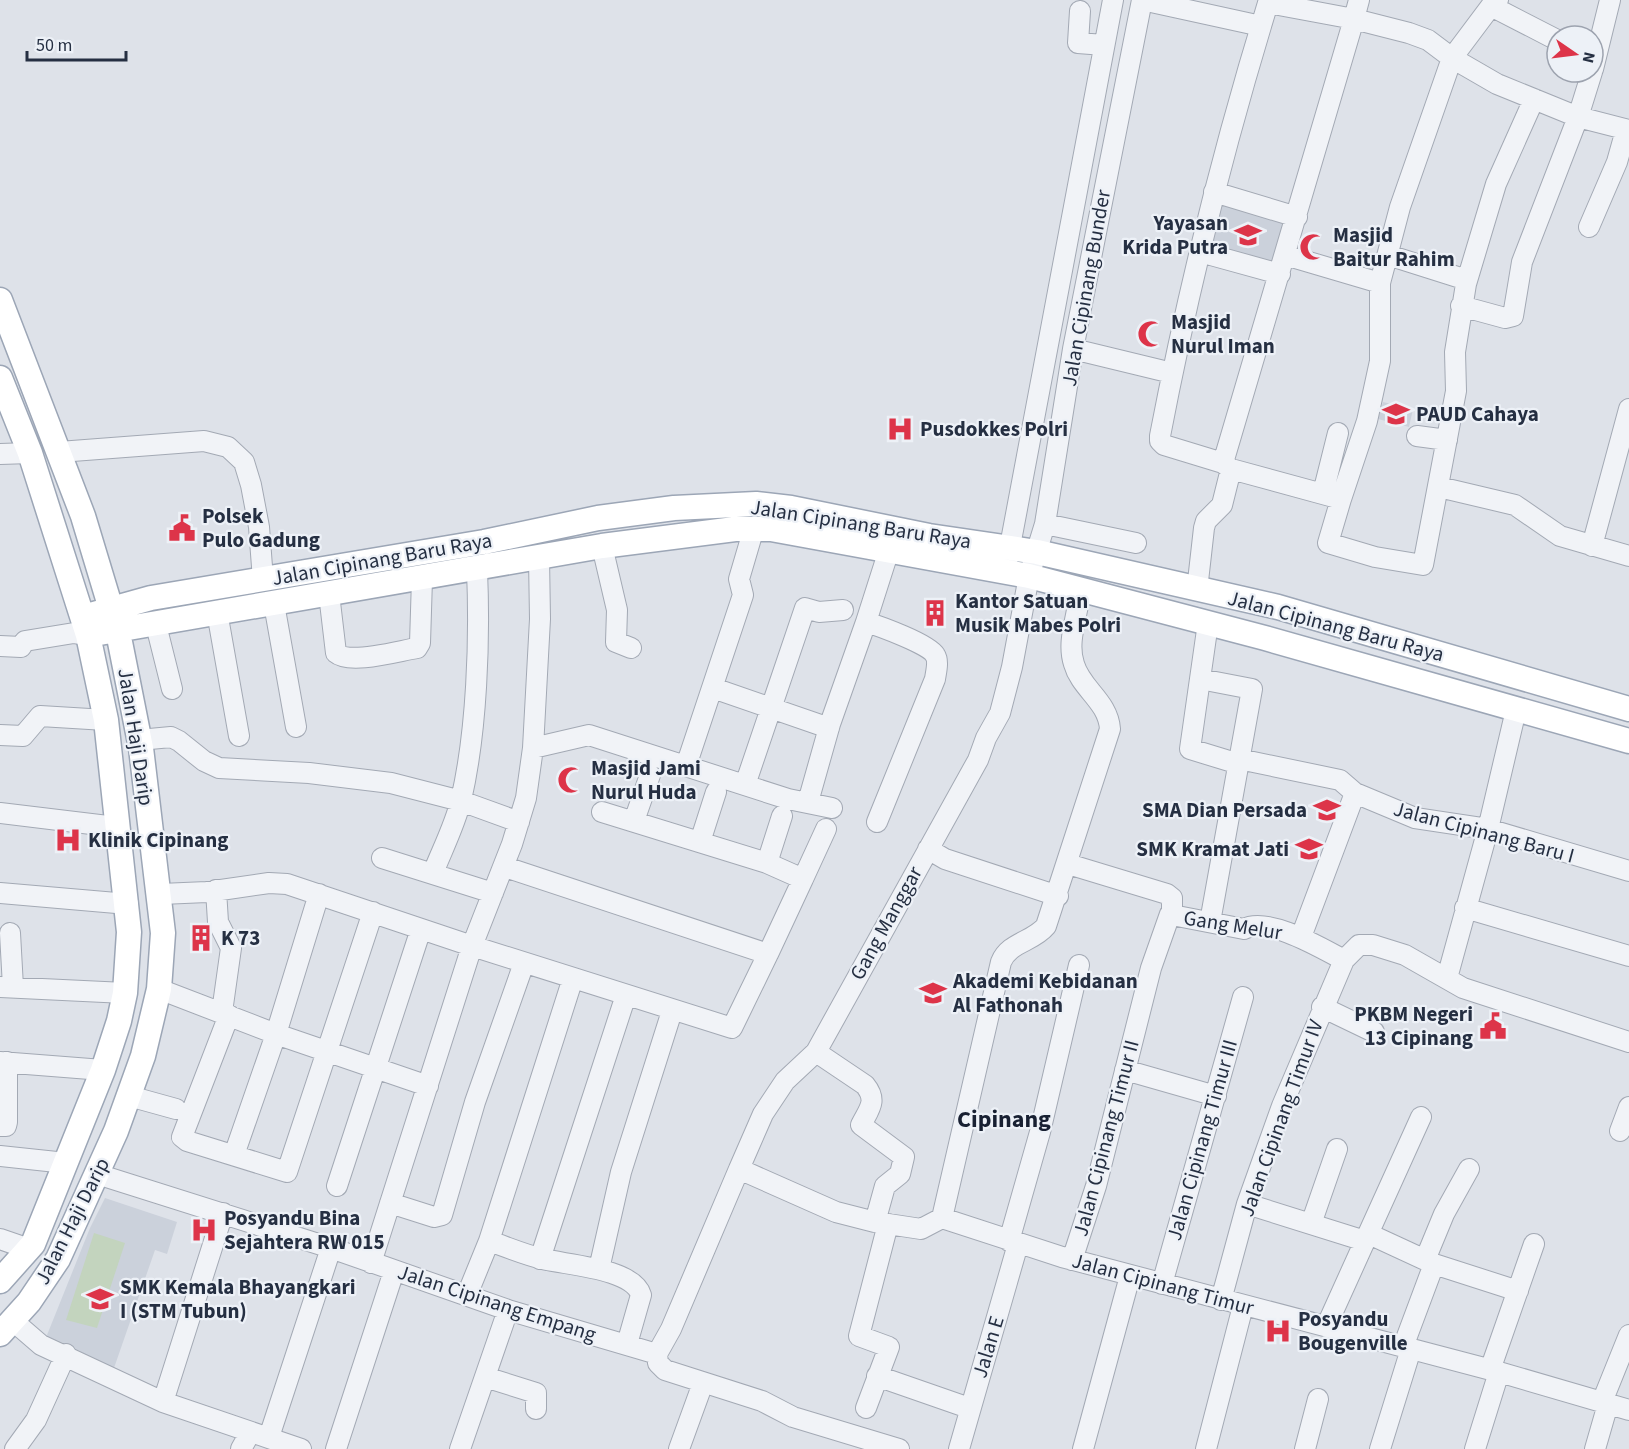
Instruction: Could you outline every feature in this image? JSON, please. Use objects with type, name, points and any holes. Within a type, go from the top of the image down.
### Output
[{"type":"main road","name":"Jalan Haji Darip","points":[[0,300],[83,516],[118,632],[139,740],[161,894],[163,933],[159,989],[143,1056],[129,1096],[97,1174],[58,1259],[42,1285],[6,1327]]},
{"type":"main road","name":"Jalan Haji Darip","points":[[0,378],[30,453],[82,629],[106,720],[116,827],[128,904],[128,961],[125,993],[104,1071],[29,1250],[1,1277]]},
{"type":"main road","name":"Jalan Cipinang Baru Raya","points":[[82,629],[110,608],[151,598],[484,542],[651,511],[756,504],[1008,560],[1029,576],[1208,623],[1629,741]]},
{"type":"main road","name":"Jalan Cipinang Baru Raya","points":[[82,629],[118,632],[217,612],[475,570],[602,546],[754,528],[785,531],[889,550],[1008,560],[1037,552],[1278,607],[1629,709]]},
{"type":"main road","points":[[475,570],[484,542]]},
{"type":"main road","points":[[455,547],[475,570]]},
{"type":"street","name":"Jalan Cipinang Bunder","points":[[1008,560],[1113,0]]},
{"type":"street","name":"Jalan Cipinang Bunder","points":[[1029,576],[1045,525],[1073,349],[1142,0]]},
{"type":"street","points":[[1142,0],[1261,26]]},
{"type":"street","points":[[1604,24],[1610,0]]},
{"type":"street","points":[[1332,496],[1227,466],[1164,445],[1160,441],[1172,373],[1214,192],[1269,2],[1357,9],[1428,40],[1452,58],[1497,84],[1578,117],[1628,130],[1589,227]]},
{"type":"street","points":[[1332,496],[1368,421],[1380,361],[1380,284],[1400,207],[1452,58],[1495,3],[1545,33]]},
{"type":"street","points":[[1197,590],[1204,528],[1206,521],[1222,505],[1227,466],[1285,255],[1357,9]]},
{"type":"street","points":[[1080,11],[1078,43],[1104,45]]},
{"type":"street","points":[[1461,306],[1505,318],[1513,316],[1521,262],[1578,117],[1588,84]]},
{"type":"street","points":[[1338,433],[1329,543],[1420,566],[1425,562],[1456,391],[1455,352],[1467,280],[1496,184],[1534,99]]},
{"type":"street","points":[[1077,185],[1086,196],[1092,198],[1104,187]]},
{"type":"street","points":[[1214,192],[1297,217]]},
{"type":"street","points":[[1068,233],[1076,226],[1086,226],[1092,230],[1094,241]]},
{"type":"street","points":[[1200,252],[1280,274]]},
{"type":"street","points":[[1285,255],[1380,284]]},
{"type":"street","points":[[1388,255],[1467,280]]},
{"type":"street","points":[[1073,349],[1172,373]]},
{"type":"street","points":[[1592,546],[1629,409]]},
{"type":"street","points":[[1417,436],[1447,440]]},
{"type":"street","points":[[59,452],[204,441],[228,447],[244,462],[251,485],[259,527],[263,580]]},
{"type":"street","points":[[0,454],[30,453]]},
{"type":"street","points":[[1439,487],[1515,506],[1560,536],[1629,556]]},
{"type":"street","points":[[1045,525],[1136,543]]},
{"type":"street","points":[[686,766],[743,595],[739,579],[754,528]]},
{"type":"street","points":[[602,546],[617,610],[616,642],[631,648]]},
{"type":"street","points":[[808,802],[829,728],[889,550]]},
{"type":"street","points":[[371,1263],[472,946],[505,867],[526,798],[533,748],[540,619],[539,558]]},
{"type":"street","points":[[433,873],[461,801],[471,733],[476,666],[475,570]]},
{"type":"street","name":"Gang Manggar","points":[[739,1169],[763,1114],[774,1097],[785,1081],[816,1052],[978,760],[986,738],[1000,713],[1012,667],[1029,576]]},
{"type":"street","points":[[329,594],[336,653],[340,657],[363,658],[417,648],[422,637],[422,579]]},
{"type":"street","points":[[899,1449],[793,1417],[762,1401],[703,1383],[659,1366],[657,1354],[671,1329],[739,1169],[836,1212],[881,1223],[921,1228],[942,1218],[1001,962],[1010,948],[1041,933],[1046,926],[1058,896],[1110,729],[1108,712],[1078,674],[1070,649],[1080,589]]},
{"type":"street","points":[[274,604],[296,727]]},
{"type":"street","points":[[745,785],[805,608],[819,612],[843,610]]},
{"type":"street","points":[[217,612],[239,736]]},
{"type":"street","points":[[866,622],[920,644],[934,652],[937,659],[935,678],[877,822]]},
{"type":"street","points":[[1208,623],[1200,679],[1252,689],[1210,922]]},
{"type":"street","points":[[156,625],[172,689]]},
{"type":"street","points":[[0,646],[21,647],[25,641],[82,629]]},
{"type":"street","name":"Jalan Cipinang Baru I","points":[[1200,679],[1190,749],[1239,761],[1340,780],[1355,793],[1415,818],[1488,830],[1629,871]]},
{"type":"street","points":[[713,688],[829,728]]},
{"type":"street","points":[[1516,710],[1488,830],[1447,978],[1473,992],[1629,1042]]},
{"type":"street","points":[[0,735],[23,736],[40,716],[106,720]]},
{"type":"street","points":[[533,748],[589,735],[788,800],[832,808]]},
{"type":"street","points":[[139,740],[171,737],[204,761],[219,768],[309,773],[391,783],[461,801],[519,822]]},
{"type":"street","points":[[634,821],[650,775]]},
{"type":"street","points":[[700,842],[716,792]]},
{"type":"street","points":[[1301,937],[1355,793]]},
{"type":"street","points":[[602,812],[767,863],[803,879]]},
{"type":"street","points":[[0,813],[116,827]]},
{"type":"street","points":[[767,863],[782,816]]},
{"type":"street","points":[[161,894],[269,883],[287,884],[672,1011],[732,1028],[826,829]]},
{"type":"street","points":[[928,849],[945,859],[1058,896]]},
{"type":"street","points":[[382,858],[494,892]]},
{"type":"street","name":"Gang Melur","points":[[1068,864],[1167,894],[1172,898],[1170,914],[1244,929],[1254,924],[1301,937],[1344,960]]},
{"type":"street","points":[[505,867],[768,954]]},
{"type":"street","points":[[216,890],[218,922],[231,948],[225,1013],[182,1137],[187,1141],[287,1172],[373,912]]},
{"type":"street","points":[[0,893],[128,904]]},
{"type":"street","points":[[234,1155],[276,1034],[319,894]]},
{"type":"street","points":[[1465,908],[1629,956]]},
{"type":"street","name":"Jalan Cipinang Timur II","points":[[1072,1260],[1096,1186],[1151,968],[1170,914]]},
{"type":"street","points":[[337,1186],[421,929]]},
{"type":"street","points":[[10,933],[7,987],[125,993]]},
{"type":"street","name":"Jalan Cipinang Timur IV","points":[[1221,1300],[1247,1204],[1322,1007],[1344,960],[1359,945],[1373,945],[1405,955],[1447,978]]},
{"type":"street","points":[[390,1203],[434,1217],[442,1215],[475,1102],[524,963]]},
{"type":"street","name":"Jalan E","points":[[959,1449],[1013,1243],[1079,965]]},
{"type":"street","points":[[467,1295],[489,1241],[573,978]]},
{"type":"street","points":[[159,989],[276,1034],[428,1086]]},
{"type":"street","points":[[540,1259],[626,995]]},
{"type":"street","name":"Jalan Cipinang Timur III","points":[[1162,1284],[1243,997]]},
{"type":"street","points":[[1322,1007],[1374,1032]]},
{"type":"street","points":[[599,1269],[621,1172],[672,1011]]},
{"type":"street","points":[[816,1052],[866,1085],[872,1093],[873,1104],[861,1125],[904,1156],[900,1173],[885,1186],[881,1223],[859,1336],[888,1345],[866,1408]]},
{"type":"street","points":[[0,1126],[6,1126],[7,1122],[4,1062],[104,1071]]},
{"type":"street","points":[[1125,1070],[1215,1096]]},
{"type":"street","points":[[129,1096],[176,1109]]},
{"type":"street","points":[[1620,1131],[1629,1107]]},
{"type":"street","points":[[1326,1327],[1421,1117]]},
{"type":"street","points":[[1311,1224],[1337,1149]]},
{"type":"street","points":[[0,1156],[66,1163]]},
{"type":"street","points":[[1380,1449],[1429,1262],[1444,1214],[1469,1169]]},
{"type":"street","name":"Jalan Cipinang Empang","points":[[97,1174],[331,1248],[508,1310],[657,1354]]},
{"type":"street","points":[[1247,1204],[1311,1224],[1367,1237],[1429,1262],[1518,1291]]},
{"type":"street","points":[[163,1402],[223,1213]]},
{"type":"street","name":"Jalan Cipinang Timur","points":[[942,1218],[1013,1243],[1072,1260],[1495,1371],[1629,1410]]},
{"type":"street","points":[[0,1239],[29,1250]]},
{"type":"street","points":[[489,1241],[540,1259],[599,1269],[623,1278],[640,1291],[627,1344]]},
{"type":"street","points":[[1475,1449],[1518,1291],[1534,1244]]},
{"type":"street","points":[[253,1440],[331,1248]]},
{"type":"street","points":[[336,1449],[394,1271]]},
{"type":"street","points":[[1083,1449],[1130,1276]]},
{"type":"street","points":[[1206,1449],[1243,1306]]},
{"type":"street","points":[[460,1449],[508,1310]]},
{"type":"street","points":[[6,1327],[163,1402],[253,1440],[301,1449]]},
{"type":"street","points":[[1595,1449],[1605,1403],[1629,1335]]},
{"type":"street","points":[[15,1449],[36,1420],[66,1354]]},
{"type":"street","points":[[877,1376],[969,1408]]},
{"type":"street","points":[[485,1377],[536,1393],[536,1409]]},
{"type":"street","points":[[679,1449],[703,1383]]},
{"type":"street","points":[[1305,1449],[1318,1399]]},
{"type":"shaded area","name":"Yayasan Krida Putra","points":[[1218,200],[1292,219],[1278,270],[1205,250]]},
{"type":"shaded area","name":"PAUD Cahaya","points":[[1383,402],[1413,409],[1409,427],[1378,419]]},
{"type":"shaded area","name":"SMK Kemala Bhayangkari I (STM Tubun)","points":[[105,1198],[177,1222],[167,1254],[155,1250],[114,1368],[43,1345],[90,1228]]},
{"type":"green space","points":[[94,1233],[125,1243],[97,1328],[66,1320]]},
{"type":"place","name":"Yayasan Krida Putra","points":[[1248,235]]},
{"type":"place","name":"Masjid Baitur Rahim","points":[[1313,247]]},
{"type":"place","name":"Masjid Nurul Iman","points":[[1151,334]]},
{"type":"place","name":"PAUD Cahaya","points":[[1396,414]]},
{"type":"place","name":"Pusdokkes Polri","points":[[900,429]]},
{"type":"place","name":"Polsek Pulo Gadung","points":[[182,528]]},
{"type":"place","name":"Kantor Satuan Musik Mabes Polri","points":[[935,613]]},
{"type":"place","name":"Masjid Jami Nurul Huda","points":[[571,780]]},
{"type":"place","name":"SMA Dian Persada","points":[[1327,810]]},
{"type":"place","name":"Klinik Cipinang","points":[[68,840]]},
{"type":"place","name":"SMK Kramat Jati","points":[[1309,849]]},
{"type":"place","name":"K 73","points":[[201,938]]},
{"type":"place","name":"Akademi Kebidanan Al Fathonah","points":[[933,993]]},
{"type":"place","name":"PKBM Negeri 13 Cipinang","points":[[1493,1026]]},
{"type":"place","name":"Posyandu Bina Sejahtera RW 015","points":[[204,1230]]},
{"type":"place","name":"SMK Kemala Bhayangkari I (STM Tubun)","points":[[100,1299]]},
{"type":"place","name":"Posyandu Bougenville","points":[[1278,1331]]},
{"type":"district","name":"Cipinang","points":[[1004,1119]]}]
